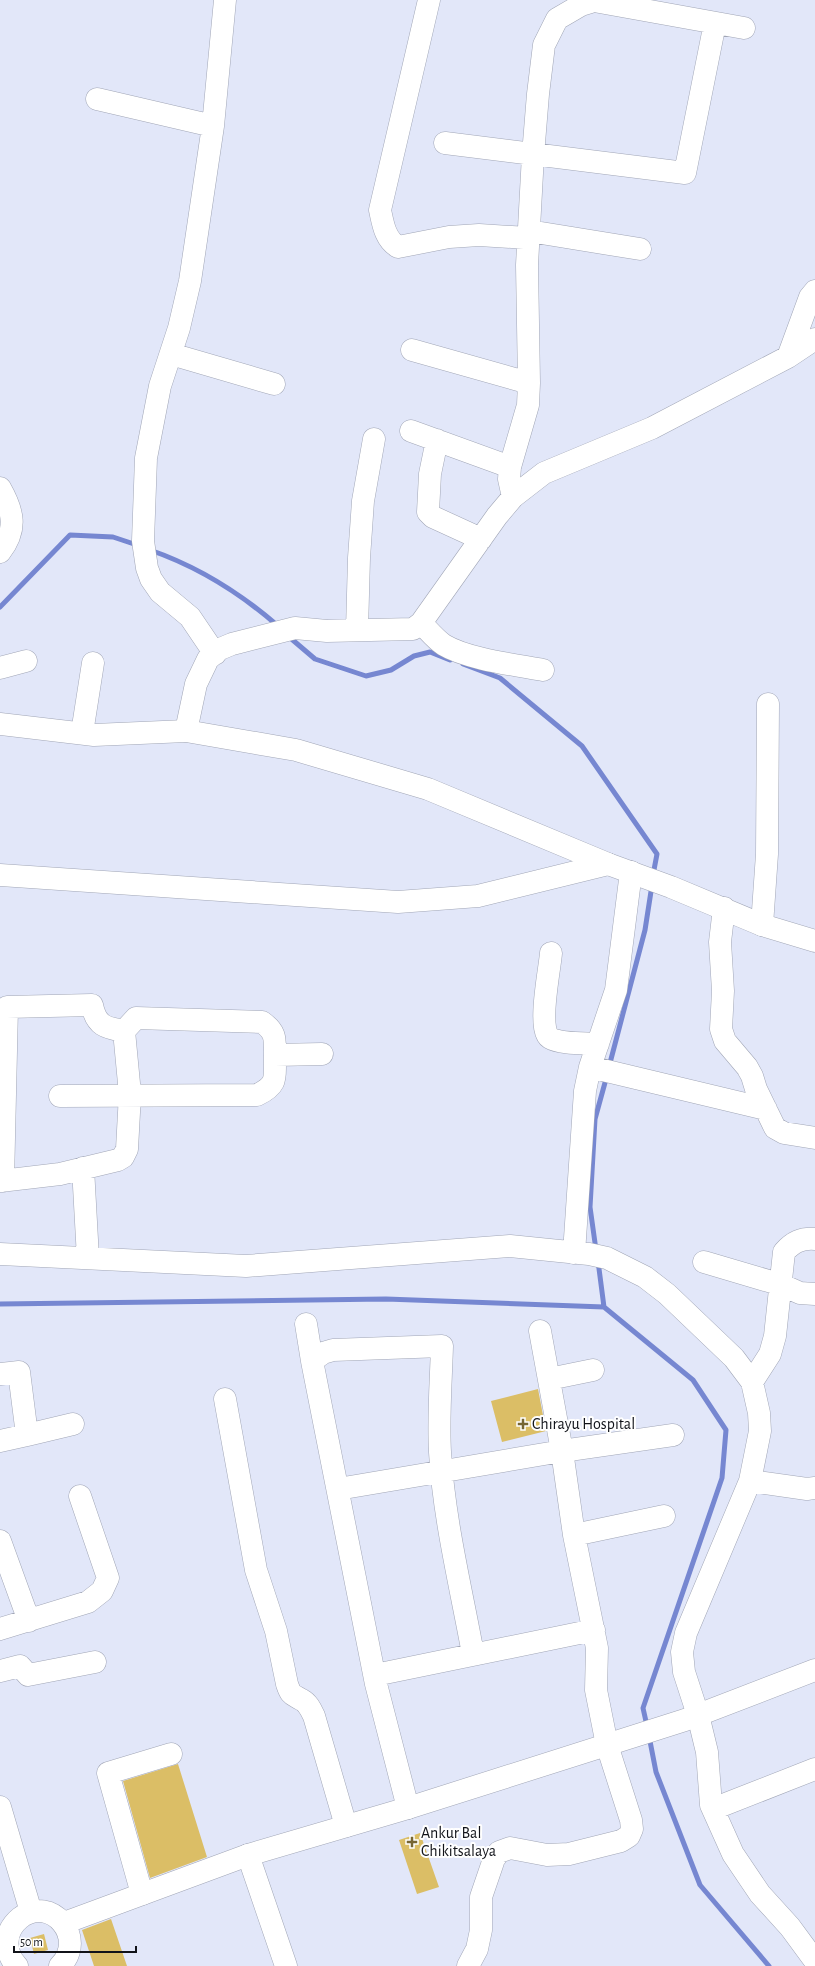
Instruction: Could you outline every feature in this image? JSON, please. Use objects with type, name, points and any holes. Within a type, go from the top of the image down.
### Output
[{"type":"street","points":[[215,654],[190,617],[160,592],[147,568],[143,548],[146,458],[160,386],[171,354],[190,281],[213,126],[225,0]]},
{"type":"street","points":[[430,0],[380,210],[385,230],[391,242],[398,247],[449,237],[528,234],[640,250]]},
{"type":"street","points":[[513,497],[509,480],[510,467],[528,405],[529,383],[526,265],[533,155],[544,45],[557,19],[580,4],[594,1],[744,28]]},
{"type":"street","points":[[446,143],[685,173],[715,23]]},
{"type":"street","points":[[98,99],[213,126]]},
{"type":"street","points":[[788,357],[810,298],[815,291]]},
{"type":"street","points":[[186,731],[196,684],[208,659],[220,649],[238,642],[281,631],[302,628],[319,631],[413,629],[421,623],[513,497],[544,473],[652,428],[788,357],[815,340]]},
{"type":"street","points":[[412,350],[529,383]]},
{"type":"street","points":[[171,354],[274,384]]},
{"type":"street","points":[[411,431],[510,467]]},
{"type":"street","points":[[358,630],[359,558],[363,501],[374,439]]},
{"type":"street","points":[[437,440],[430,474],[428,512],[433,517],[481,539]]},
{"type":"street","points":[[0,488],[10,506],[12,521],[6,544],[0,552]]},
{"type":"street","points":[[421,623],[444,645],[497,662],[543,670]]},
{"type":"street","points":[[0,668],[26,661]]},
{"type":"street","points":[[82,733],[92,663]]},
{"type":"street","points":[[762,924],[767,854],[768,704]]},
{"type":"street","points":[[0,724],[94,735],[186,731],[296,750],[428,789],[608,864],[672,887],[762,924],[815,941]]},
{"type":"street","points":[[0,876],[398,902],[478,896],[608,864]]},
{"type":"street","points":[[590,1255],[585,1091],[590,1067],[616,990],[637,874]]},
{"type":"street","points":[[724,908],[720,942],[723,991],[721,1029],[725,1041],[747,1067],[775,1128],[784,1133],[815,1138]]},
{"type":"street","points":[[551,953],[544,1017],[544,1031],[548,1037],[556,1041],[598,1044]]},
{"type":"street","points":[[60,1096],[130,1094],[257,1095],[269,1089],[274,1082],[275,1039],[271,1028],[262,1022],[136,1018],[124,1031],[130,1094],[127,1149],[123,1157],[118,1160],[60,1174],[2,1181],[7,1007],[92,1005],[94,1015],[103,1026],[124,1031]]},
{"type":"street","points":[[275,1055],[322,1054]]},
{"type":"street","points":[[590,1067],[766,1109]]},
{"type":"street","points":[[83,1168],[88,1258]]},
{"type":"street","points":[[752,1382],[770,1354],[775,1336],[782,1285],[784,1252],[790,1244],[800,1239],[815,1239]]},
{"type":"street","points":[[0,1254],[246,1266],[510,1246],[590,1255],[646,1277],[667,1294],[734,1358],[752,1382],[759,1413],[760,1431],[750,1481],[686,1633],[682,1652],[692,1717],[708,1752],[713,1809],[737,1860],[760,1894],[790,1926],[815,1961]]},
{"type":"street","points":[[704,1262],[782,1285],[800,1293],[815,1294]]},
{"type":"street","points":[[306,1324],[375,1675],[408,1808]]},
{"type":"street","points":[[468,1966],[477,1949],[481,1930],[481,1897],[494,1859],[499,1852],[510,1848],[547,1855],[569,1854],[621,1841],[629,1836],[632,1829],[615,1742],[596,1690],[598,1658],[594,1630],[574,1535],[550,1379],[540,1331]]},
{"type":"street","points":[[312,1360],[323,1353],[333,1350],[442,1346],[438,1416],[441,1471],[473,1654]]},
{"type":"street","points":[[550,1379],[593,1370]]},
{"type":"street","points":[[0,1374],[20,1372],[27,1435]]},
{"type":"street","points":[[225,1399],[256,1570],[276,1632],[287,1684],[294,1697],[302,1699],[308,1705],[314,1716],[346,1826]]},
{"type":"street","points":[[0,1441],[73,1424]]},
{"type":"street","points":[[338,1489],[562,1451],[673,1435]]},
{"type":"street","points":[[750,1481],[815,1488]]},
{"type":"street","points":[[0,1629],[88,1602],[102,1591],[108,1578],[80,1496]]},
{"type":"street","points":[[574,1535],[664,1516]]},
{"type":"street","points":[[0,1541],[29,1621]]},
{"type":"street","points":[[375,1675],[594,1630]]},
{"type":"street","points":[[0,1671],[20,1666],[28,1675],[95,1662]]},
{"type":"street","points":[[64,1923],[248,1855],[408,1808],[692,1717],[815,1670]]},
{"type":"street","points":[[142,1894],[108,1773],[171,1754]]},
{"type":"street","points":[[713,1809],[815,1769]]},
{"type":"street","points":[[0,1807],[31,1912]]},
{"type":"street","points":[[248,1855],[286,1966]]},
{"type":"street","points":[[14,1965],[7,1946],[5,1930],[31,1912],[49,1913],[64,1923],[70,1940],[70,1949],[67,1958],[60,1966]]},
{"type":"building","points":[[538,1389],[546,1431],[502,1442],[491,1401]]},
{"type":"building","points":[[178,1764],[207,1857],[150,1878],[123,1781]]},
{"type":"building","points":[[420,1833],[439,1887],[417,1894],[399,1840]]},
{"type":"building","points":[[111,1919],[127,1966],[94,1966],[82,1930]]},
{"type":"building","points":[[44,1934],[48,1950],[34,1954],[30,1938]]},
{"type":"waterway","points":[[0,607],[70,535],[113,537],[137,545]]},
{"type":"waterway","points":[[150,550],[185,564],[218,582],[233,591],[278,626]]},
{"type":"waterway","points":[[288,636],[315,659],[366,676],[391,670],[414,656],[430,652],[450,660]]},
{"type":"waterway","points":[[463,664],[500,678],[582,746],[657,854],[653,875]]},
{"type":"waterway","points":[[610,1063],[645,930],[652,885]]},
{"type":"waterway","points":[[596,1250],[590,1207],[595,1119],[606,1079]]},
{"type":"waterway","points":[[598,1261],[604,1307]]},
{"type":"waterway","points":[[0,1304],[386,1299],[604,1307],[693,1380],[726,1430],[722,1478],[643,1708],[647,1726]]},
{"type":"waterway","points":[[649,1736],[656,1772],[700,1885],[769,1966]]},
{"type":"place","name":"Chirayu Hospital","points":[[523,1424]]},
{"type":"place","name":"Ankur Bal Chikitsalaya","points":[[412,1842]]}]
